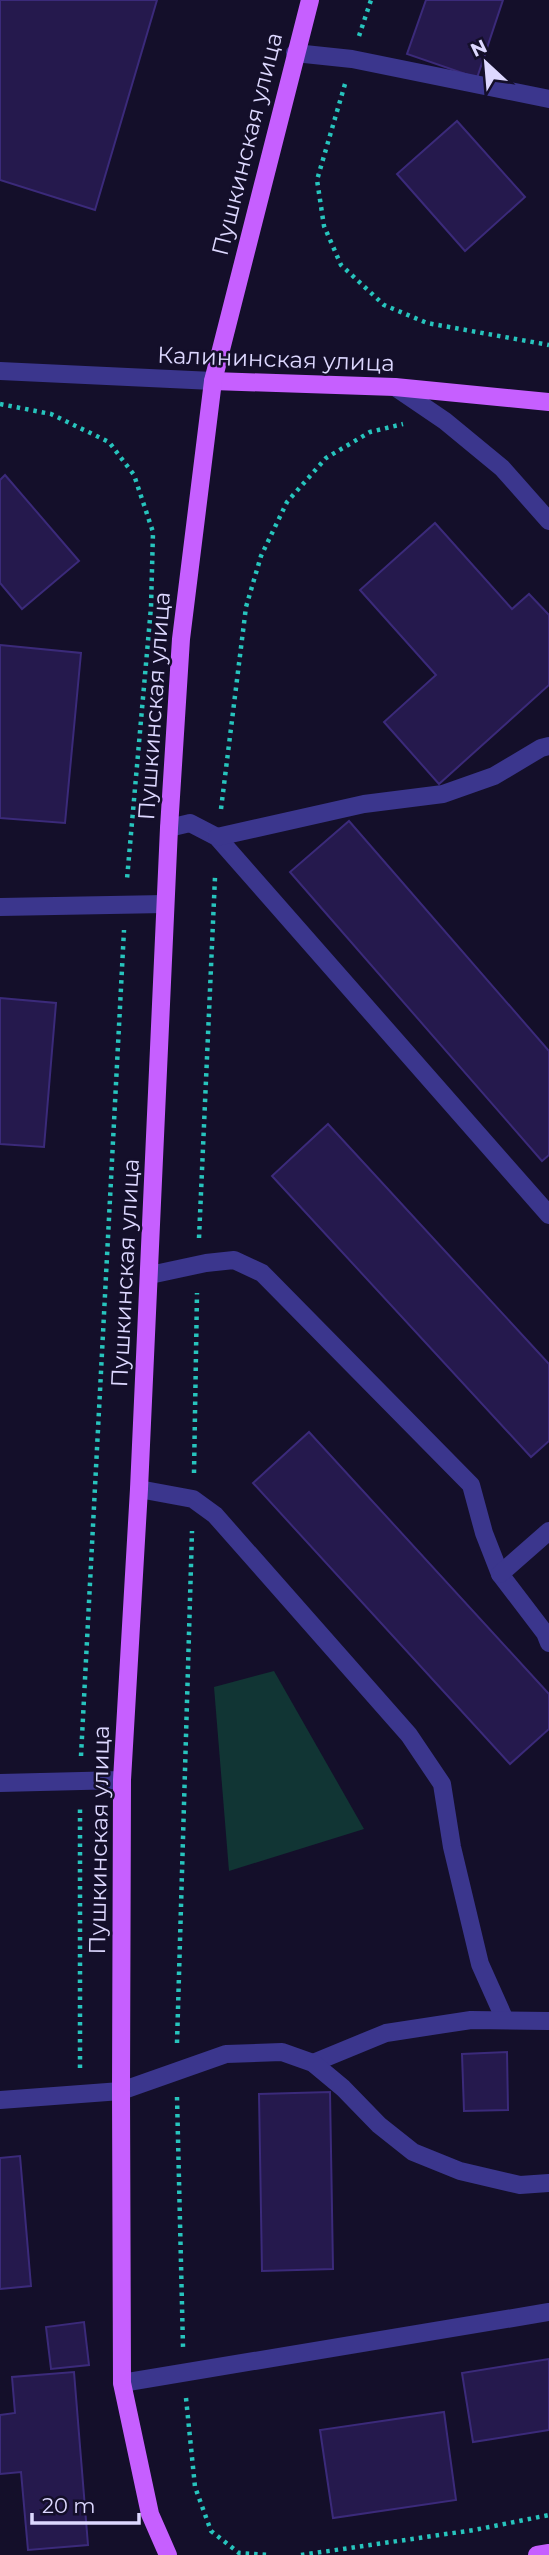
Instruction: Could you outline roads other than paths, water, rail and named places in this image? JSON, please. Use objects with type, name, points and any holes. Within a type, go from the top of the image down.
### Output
[{"type":"main road","name":"Пушкинская улица","points":[[168,2555],[150,2514],[122,2383],[121,2091],[122,1780],[150,1275],[169,828],[181,639],[213,381],[310,0]]},
{"type":"main road","name":"Калининская улица","points":[[213,381],[395,387],[549,402]]},
{"type":"main road","points":[[537,2555],[549,2553]]},
{"type":"street","points":[[295,53],[352,59],[549,99]]},
{"type":"street","name":"Калининская улица","points":[[0,371],[213,381]]},
{"type":"street","points":[[395,387],[446,421],[502,468],[549,521]]},
{"type":"street","points":[[217,837],[364,804],[443,794],[494,776],[549,746]]},
{"type":"street","points":[[169,828],[190,823],[217,837],[549,1215]]},
{"type":"street","points":[[0,907],[165,904]]},
{"type":"street","points":[[150,1275],[234,1260],[262,1273],[471,1485],[484,1533],[500,1574],[545,1633],[549,1643]]},
{"type":"street","points":[[139,1489],[193,1499],[215,1515],[409,1735],[442,1784],[452,1847],[480,1964],[506,2020]]},
{"type":"street","points":[[500,1574],[549,1531]]},
{"type":"street","points":[[0,1783],[122,1780]]},
{"type":"street","points":[[313,2063],[386,2033],[471,2020],[549,2021]]},
{"type":"street","points":[[0,2100],[121,2091],[226,2054],[282,2052],[313,2063],[343,2088],[379,2125],[413,2152],[460,2171],[520,2185],[549,2183]]},
{"type":"street","points":[[122,2383],[549,2312]]}]
